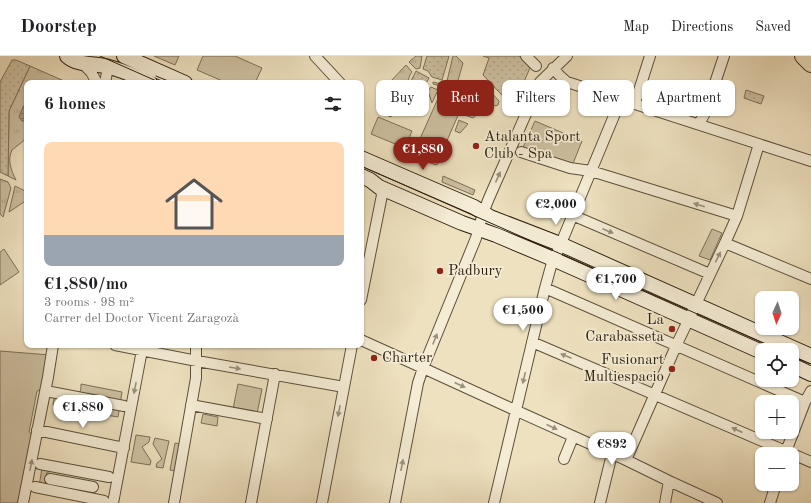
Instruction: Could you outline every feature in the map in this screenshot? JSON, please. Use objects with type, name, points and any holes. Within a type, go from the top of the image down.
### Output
[{"type":"main road","points":[[803,56],[811,64]]},
{"type":"street","points":[[124,56],[178,80]]},
{"type":"street","points":[[315,56],[337,80]]},
{"type":"street","points":[[526,56],[536,66]]},
{"type":"street","points":[[395,503],[418,383],[423,368],[483,213],[540,82],[566,56]]},
{"type":"street","points":[[650,56],[635,103],[811,161]]},
{"type":"street","points":[[699,124],[705,113],[724,56]]},
{"type":"street","points":[[70,58],[109,61],[123,71],[143,80]]},
{"type":"street","points":[[70,58],[91,72],[95,80]]},
{"type":"street","points":[[106,80],[109,61]]},
{"type":"street","points":[[553,68],[567,82],[578,85]]},
{"type":"street","points":[[494,503],[553,259],[614,116]]},
{"type":"street","points":[[626,460],[695,304],[725,243],[736,216],[759,144]]},
{"type":"street","points":[[521,152],[570,168],[591,171],[736,216]]},
{"type":"street","points":[[364,159],[474,207],[500,222],[560,244],[811,356]]},
{"type":"street","points":[[364,177],[370,180],[378,187],[382,195],[364,285]]},
{"type":"street","points":[[378,187],[553,259],[755,349]]},
{"type":"street","points":[[572,215],[710,274]]},
{"type":"street","points":[[725,243],[811,279]]},
{"type":"street","points":[[545,288],[805,402]]},
{"type":"street","points":[[364,341],[626,460],[717,503]]},
{"type":"street","points":[[532,342],[655,394],[772,447]]},
{"type":"street","points":[[23,503],[52,348]]},
{"type":"street","points":[[131,348],[344,387]]},
{"type":"street","points":[[174,503],[196,378],[196,348]]},
{"type":"street","points":[[322,503],[351,348]]},
{"type":"street","points":[[35,487],[109,502],[124,448],[142,350]]},
{"type":"street","points":[[799,369],[811,374]]},
{"type":"street","points":[[251,503],[275,374]]},
{"type":"street","points":[[787,447],[805,402],[811,391]]},
{"type":"street","points":[[51,392],[124,406]]},
{"type":"street","points":[[191,405],[266,419]]},
{"type":"street","points":[[38,430],[124,448]]},
{"type":"street","points":[[564,459],[573,437]]},
{"type":"street","points":[[600,503],[612,454]]},
{"type":"street","points":[[799,458],[811,462]]},
{"type":"street","points":[[40,464],[109,477]]},
{"type":"street","points":[[47,490],[52,466]]},
{"type":"street","points":[[69,494],[74,470]]},
{"type":"street","points":[[91,498],[96,475]]},
{"type":"street","points":[[50,478],[94,487]]},
{"type":"street","points":[[664,503],[669,481]]},
{"type":"street","points":[[770,503],[774,491]]},
{"type":"green space","points":[[154,56],[179,56],[175,65]]},
{"type":"green space","points":[[203,56],[235,56],[262,68],[256,80],[220,80],[197,70]]},
{"type":"green space","points":[[416,56],[422,56],[420,68],[416,69],[409,62]]},
{"type":"green space","points":[[427,56],[449,56],[442,80],[432,77],[428,71],[423,69]]},
{"type":"green space","points":[[453,56],[456,56],[463,63],[458,80],[447,80]]},
{"type":"green space","points":[[483,56],[519,56],[530,68],[525,80],[502,80],[502,95],[494,87],[494,80],[488,80],[483,75],[489,58]]},
{"type":"green space","points":[[12,60],[16,60],[30,66],[9,111],[8,176],[0,172],[0,82]]},
{"type":"green space","points":[[406,65],[412,72],[409,80],[392,80]]},
{"type":"green space","points":[[30,66],[62,80],[24,80],[24,140],[12,150],[10,158],[11,169],[16,180],[8,176],[9,111]]},
{"type":"green space","points":[[416,71],[429,78],[428,80],[412,80]]},
{"type":"green space","points":[[431,87],[437,90],[432,103],[429,94]]},
{"type":"green space","points":[[746,90],[764,96],[761,104],[744,98]]},
{"type":"green space","points":[[494,96],[499,101],[498,105],[494,105]]},
{"type":"green space","points":[[437,101],[437,116],[458,116],[442,152],[419,141]]},
{"type":"green space","points":[[378,117],[412,131],[405,148],[371,134]]},
{"type":"green space","points":[[459,120],[468,124],[460,133],[455,131]]},
{"type":"green space","points":[[535,121],[582,141],[570,171],[519,156]]},
{"type":"green space","points":[[427,149],[443,156],[440,162],[436,165],[427,161],[425,155]]},
{"type":"green space","points":[[443,176],[475,190],[473,195],[442,182]]},
{"type":"green space","points":[[0,179],[8,182],[11,188],[3,217],[0,214]]},
{"type":"green space","points":[[15,186],[24,190],[24,202],[9,212]]},
{"type":"green space","points":[[712,229],[722,233],[710,260],[699,256]]},
{"type":"green space","points":[[4,249],[19,272],[0,285],[0,252]]},
{"type":"green space","points":[[0,351],[50,355],[42,389],[37,391],[29,432],[33,435],[18,503],[0,503]]},
{"type":"green space","points":[[81,384],[122,392],[118,417],[81,411],[74,399],[80,392]]},
{"type":"green space","points":[[238,384],[262,389],[257,414],[233,409]]},
{"type":"green space","points":[[55,393],[64,400],[72,400],[77,409],[53,405]]},
{"type":"green space","points":[[203,414],[218,417],[217,426],[201,423]]},
{"type":"green space","points":[[136,435],[150,437],[149,442],[142,447],[151,461],[150,465],[131,462]]},
{"type":"green space","points":[[155,438],[169,441],[163,468],[156,467],[157,463],[162,459],[153,444]]},
{"type":"green space","points":[[175,443],[181,444],[175,471],[170,470]]},
{"type":"green space","points":[[42,468],[50,469],[50,472],[47,472],[45,484],[39,486]]},
{"type":"shaded area","points":[[24,106],[24,121],[22,121],[19,117]]},
{"type":"tram line","points":[[100,56],[154,80]]},
{"type":"tram line","points":[[156,76],[166,80]]},
{"type":"tram line","points":[[364,167],[763,343]]},
{"type":"tram line","points":[[799,359],[811,364]]},
{"type":"place","name":"Atalanta Sport Club - Spa","points":[[476,146]]},
{"type":"place","name":"Padbury","points":[[440,271]]},
{"type":"place","name":"La Carabasseta","points":[[672,329]]},
{"type":"place","name":"Charter","points":[[374,358]]},
{"type":"place","name":"Fusionart Multiespacio","points":[[672,369]]}]
